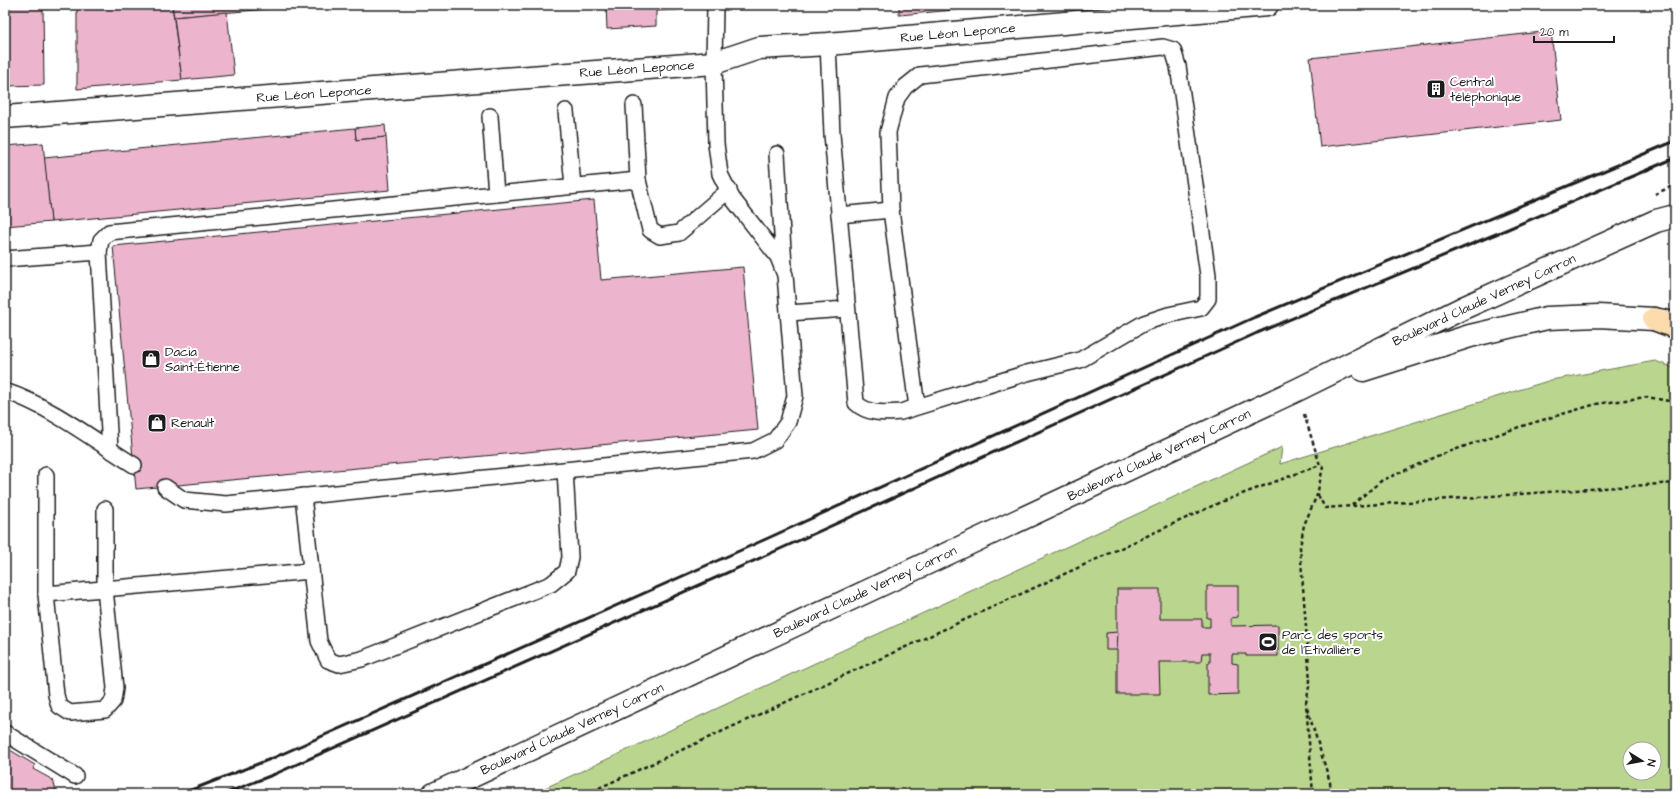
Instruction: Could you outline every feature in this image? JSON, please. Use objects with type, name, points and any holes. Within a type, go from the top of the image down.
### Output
[{"type":"highway","points":[[1665,321],[1675,327]]},
{"type":"main road","name":"Rue Léon Leponce","points":[[5,117],[714,63],[759,48],[828,44],[1267,5]]},
{"type":"main road","name":"Boulevard Claude Verney Carron","points":[[434,794],[1297,390],[1463,308],[1656,221],[1675,216]]},
{"type":"main road","name":"Boulevard Claude Verney Carron","points":[[1297,390],[1470,336],[1547,318],[1598,316],[1665,321]]},
{"type":"lane","points":[[715,5],[714,63],[716,144],[720,174],[732,198],[778,257],[785,275]]},
{"type":"lane","points":[[828,44],[832,134],[856,403],[863,410],[882,414],[901,412],[1027,373],[1080,360],[1144,323],[1168,315],[1201,308],[1208,299],[1208,275],[1178,66],[1173,50],[1163,48],[920,75],[905,87],[897,98],[888,132],[891,210],[917,407]]},
{"type":"lane","points":[[634,105],[638,180],[650,230],[660,236],[679,233],[728,190]]},
{"type":"lane","points":[[566,111],[572,186]]},
{"type":"lane","points":[[490,116],[496,194]]},
{"type":"lane","points":[[165,487],[184,500],[226,504],[753,451],[774,440],[788,422],[795,396],[777,154]]},
{"type":"lane","points":[[110,450],[99,252],[101,240],[109,232],[638,180]]},
{"type":"lane","points":[[839,216],[891,210]]},
{"type":"lane","points":[[5,259],[99,252]]},
{"type":"lane","points":[[788,313],[847,309]]},
{"type":"lane","points":[[5,390],[22,396],[55,414],[134,465]]},
{"type":"lane","points":[[303,496],[319,641],[328,660],[339,664],[362,659],[551,584],[567,571],[570,557],[565,470]]},
{"type":"lane","points":[[46,476],[46,594],[56,695],[59,706],[70,713],[105,710],[113,701],[115,688],[105,589],[105,509]]},
{"type":"lane","points":[[46,594],[311,570]]},
{"type":"lane","points":[[5,732],[75,776]]},
{"type":"path","points":[[1297,390],[1320,465],[1323,467],[1318,495],[1304,525],[1300,547],[1310,681],[1306,703],[1313,794]]},
{"type":"path","points":[[1352,505],[1381,481],[1437,456],[1519,427],[1596,404],[1647,397],[1675,402]]},
{"type":"path","points":[[586,794],[1223,501],[1320,465]]},
{"type":"path","points":[[1318,495],[1325,508],[1675,483]]},
{"type":"path","points":[[1306,703],[1330,782],[1331,794]]},
{"type":"green space","name":"Parc des sports de l'Etivallière","points":[[1655,361],[1675,368],[1675,794],[532,794],[1282,447],[1280,464],[1551,380]]},
{"type":"building","points":[[5,5],[43,5],[44,85],[5,86]]},
{"type":"building","points":[[77,5],[172,5],[182,80],[77,89]]},
{"type":"building","points":[[172,5],[315,5],[174,17]]},
{"type":"building","points":[[606,5],[679,5],[679,10],[656,11],[656,26],[607,29]]},
{"type":"building","points":[[899,5],[1009,5],[899,15]]},
{"type":"building","points":[[227,12],[234,75],[182,80],[174,17]]},
{"type":"building","name":"Central téléphonique","points":[[1551,31],[1561,120],[1320,147],[1310,58]]},
{"type":"building","points":[[385,125],[386,137],[356,140],[355,128]]},
{"type":"building","points":[[355,128],[356,140],[386,137],[390,190],[51,222],[44,158]]},
{"type":"building","points":[[43,143],[51,222],[5,226],[5,146]]},
{"type":"building","points":[[594,200],[601,280],[743,267],[758,430],[136,489],[113,246]]},
{"type":"building","points":[[1207,586],[1238,586],[1238,617],[1231,618],[1231,626],[1278,625],[1278,656],[1246,656],[1246,654],[1232,654],[1232,663],[1238,664],[1238,694],[1208,695],[1208,663],[1210,663],[1210,653],[1202,653],[1201,662],[1159,662],[1160,694],[1117,694],[1117,589],[1160,589],[1160,619],[1202,619],[1202,627],[1210,627],[1210,618],[1207,618]]},
{"type":"building","points":[[1118,632],[1117,650],[1106,650],[1106,633]]},
{"type":"building","points":[[5,747],[35,765],[33,769],[53,780],[57,794],[5,794]]},
{"type":"railway","points":[[181,794],[273,758],[766,539],[1255,317],[1675,141]]},
{"type":"railway","points":[[224,794],[275,774],[769,554],[1257,333],[1675,158]]},
{"type":"place","name":"Central téléphonique","points":[[1436,89]]},
{"type":"place","name":"Dacia Saint-Étienne","points":[[151,359]]},
{"type":"place","name":"Renault","points":[[157,423]]},
{"type":"place","name":"Parc des sports de l'Etivallière","points":[[1268,642]]}]
